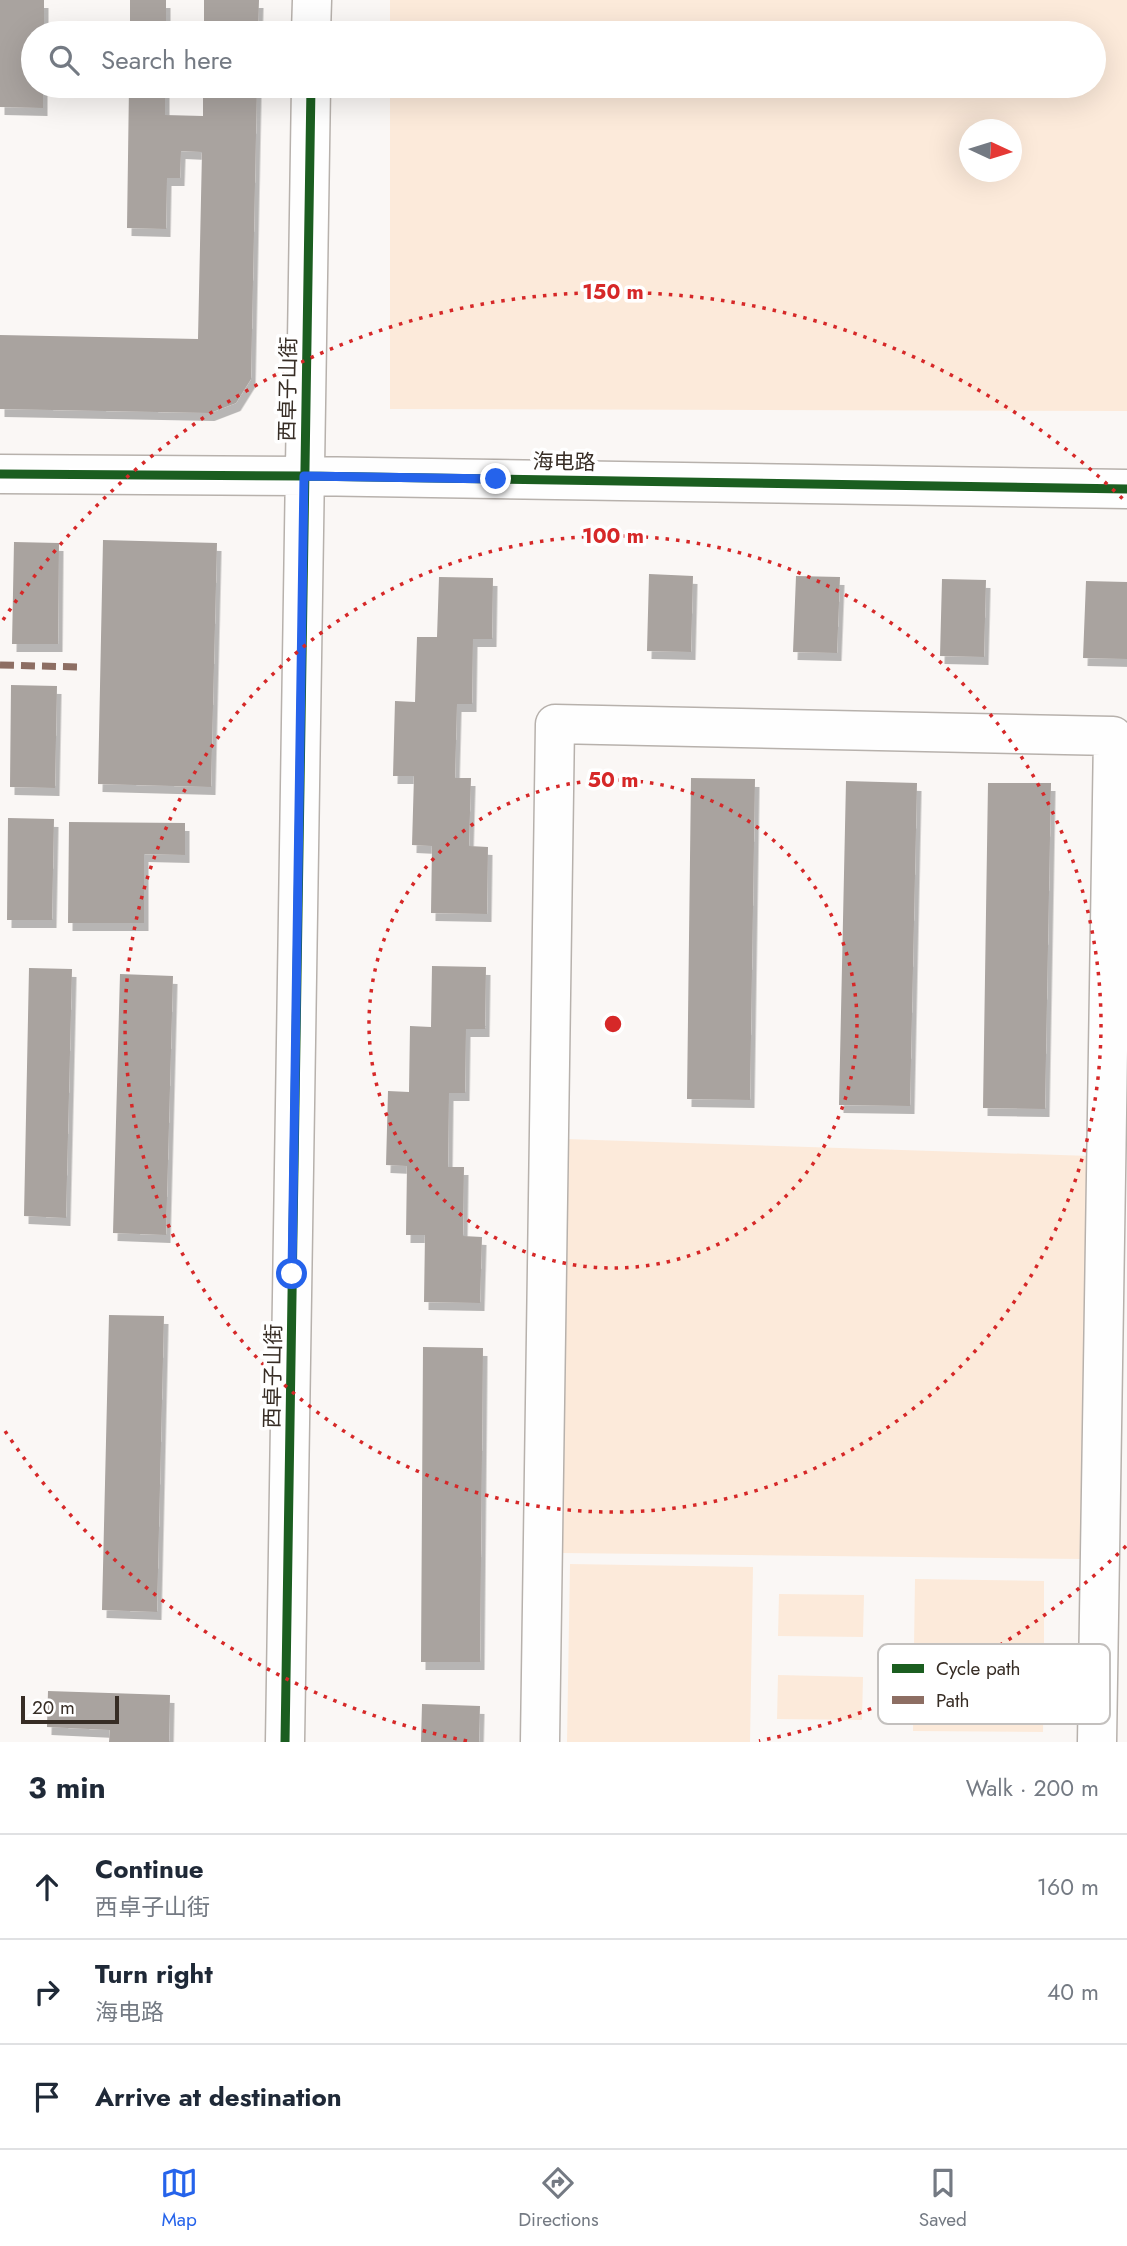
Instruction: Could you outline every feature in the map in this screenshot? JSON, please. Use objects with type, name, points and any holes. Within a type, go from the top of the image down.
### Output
[{"type":"street","points":[[311,21],[312,0]]},
{"type":"street","name":"西卓子山街","points":[[285,1742],[311,98]]},
{"type":"street","name":"海电路","points":[[0,474],[1127,489]]},
{"type":"street","points":[[540,1742],[555,724],[1113,736],[1119,945],[1100,1644]]},
{"type":"street","points":[[1097,1724],[1097,1742]]},
{"type":"shaded area","points":[[390,0],[1127,0],[1127,411],[390,409],[390,98],[1106,98],[1106,21],[390,21]]},
{"type":"shaded area","points":[[565,1139],[1090,1156],[1081,1559],[561,1553]]},
{"type":"shaded area","points":[[570,1564],[753,1567],[750,1742],[567,1742]]},
{"type":"shaded area","points":[[915,1579],[1044,1581],[1044,1644],[914,1644]]},
{"type":"shaded area","points":[[779,1594],[864,1595],[863,1637],[778,1636]]},
{"type":"shaded area","points":[[778,1675],[863,1677],[862,1720],[777,1719]]},
{"type":"shaded area","points":[[913,1724],[1043,1724],[1043,1732],[913,1731]]},
{"type":"building","points":[[0,0],[44,0],[44,21],[21,21],[21,98],[43,98],[43,108],[0,107]]},
{"type":"building","points":[[130,0],[166,0],[166,21],[130,21]]},
{"type":"building","points":[[204,0],[259,0],[258,21],[204,21]]},
{"type":"building","points":[[129,98],[165,98],[165,115],[203,116],[203,98],[257,98],[251,379],[236,403],[210,413],[0,409],[0,335],[198,339],[202,152],[181,151],[180,178],[167,178],[166,229],[127,228]]},
{"type":"building","points":[[103,540],[217,543],[211,787],[98,784]]},
{"type":"building","points":[[14,542],[59,543],[58,644],[12,644]]},
{"type":"building","points":[[649,574],[693,576],[691,652],[647,651]]},
{"type":"building","points":[[796,576],[840,577],[837,653],[793,652]]},
{"type":"building","points":[[439,577],[493,578],[492,639],[473,639],[472,704],[457,704],[455,778],[471,778],[469,846],[488,847],[487,914],[431,913],[432,846],[412,845],[414,776],[393,776],[395,701],[415,702],[417,637],[437,637]]},
{"type":"building","points":[[942,579],[986,580],[984,657],[940,656]]},
{"type":"building","points":[[1086,581],[1127,582],[1127,659],[1083,658]]},
{"type":"building","points":[[11,685],[57,686],[55,788],[10,787]]},
{"type":"building","points":[[691,778],[755,779],[750,1100],[687,1099]]},
{"type":"building","points":[[846,781],[917,783],[910,1106],[839,1105]]},
{"type":"building","points":[[988,783],[1051,783],[1045,1109],[983,1108]]},
{"type":"building","points":[[8,818],[54,819],[52,920],[7,920]]},
{"type":"building","points":[[69,822],[185,823],[185,855],[144,854],[144,923],[68,923]]},
{"type":"building","points":[[432,966],[486,967],[485,1029],[466,1029],[465,1093],[449,1093],[448,1167],[464,1167],[463,1236],[482,1237],[480,1303],[424,1302],[425,1235],[406,1235],[407,1166],[386,1165],[388,1091],[409,1092],[410,1026],[431,1027]]},
{"type":"building","points":[[29,968],[72,969],[66,1218],[24,1216]]},
{"type":"building","points":[[120,974],[173,976],[166,1235],[113,1233]]},
{"type":"building","points":[[109,1315],[164,1316],[157,1612],[102,1610]]},
{"type":"building","points":[[423,1347],[483,1348],[480,1662],[421,1662]]},
{"type":"building","points":[[48,1691],[170,1695],[169,1742],[109,1742],[110,1730],[47,1727]]},
{"type":"building","points":[[422,1704],[480,1706],[479,1742],[421,1742]]},
{"type":"marked path","points":[[0,665],[79,667]]},
{"type":"cycle path","points":[[285,1742],[311,98]]},
{"type":"cycle path","points":[[0,474],[1127,489]]},
{"type":"route","points":[[292,1274],[304,476],[496,479]]}]
